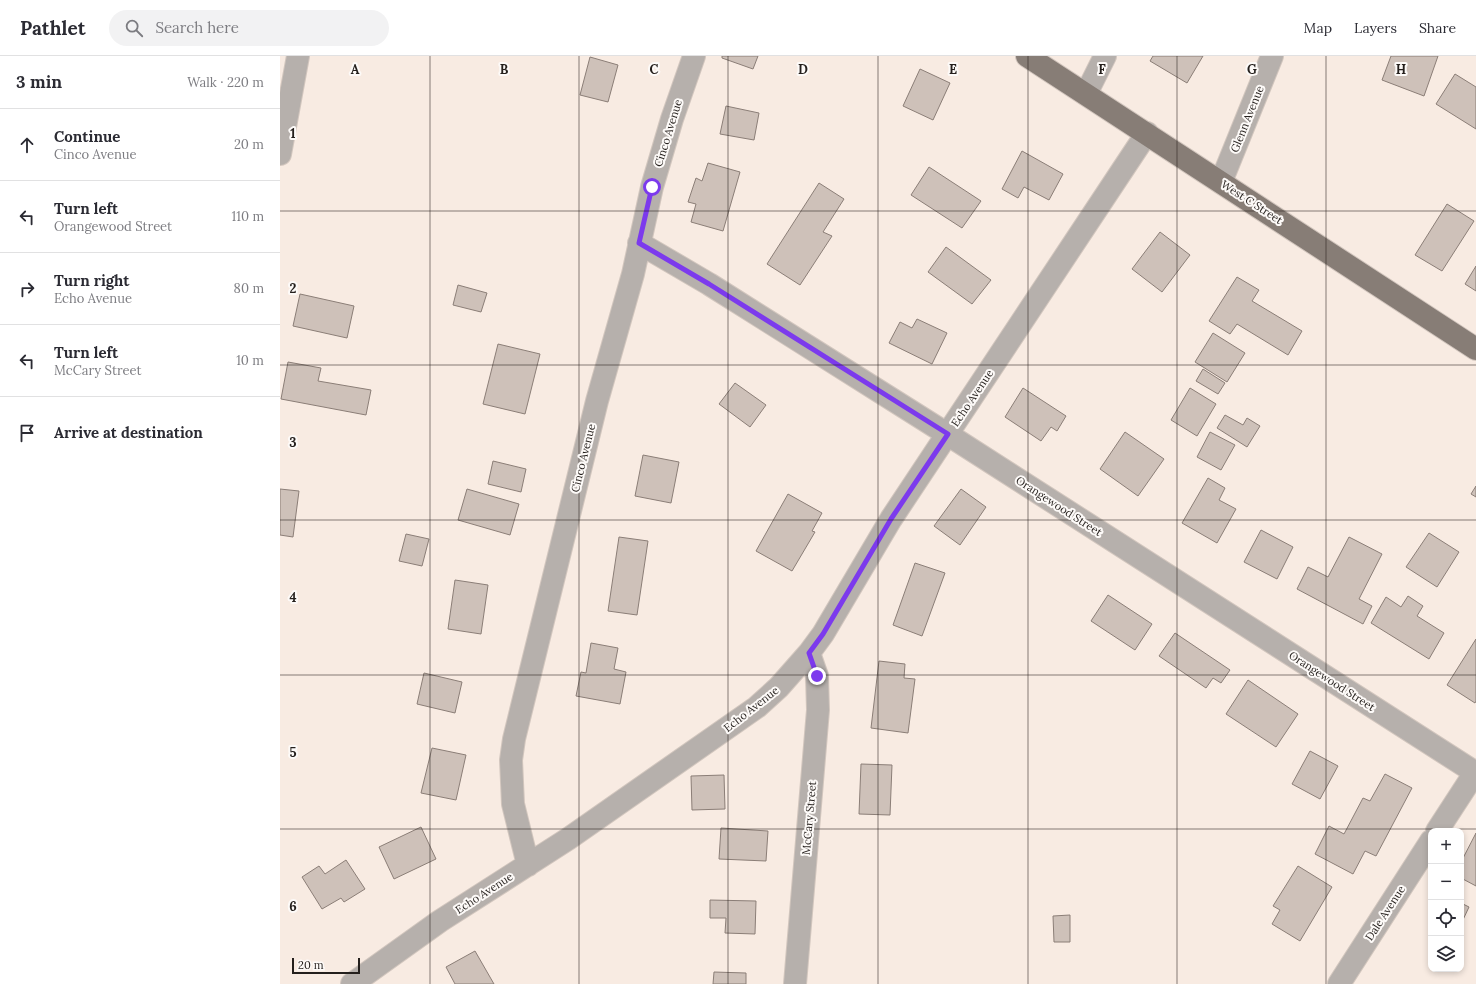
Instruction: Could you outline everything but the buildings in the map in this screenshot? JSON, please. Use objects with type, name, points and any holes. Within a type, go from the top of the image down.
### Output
[{"type":"main road","name":"West C Street","points":[[1027,56],[1476,349]]},
{"type":"street","points":[[280,154],[298,56]]},
{"type":"street","name":"Cinco Avenue","points":[[528,865],[513,804],[511,760],[514,739],[597,401],[632,274],[652,187],[672,119],[694,56]]},
{"type":"street","points":[[1086,94],[1105,56]]},
{"type":"street","name":"Glenn Avenue","points":[[1221,182],[1272,56]]},
{"type":"street","name":"Echo Avenue","points":[[352,984],[440,921],[568,839],[757,707],[779,687],[809,653],[823,634],[891,519],[1147,133]]},
{"type":"street","name":"Orangewood Street","points":[[639,243],[709,284],[948,434],[1476,772]]},
{"type":"street","name":"McCary Street","points":[[795,984],[818,710],[817,676],[809,653]]},
{"type":"street","points":[[1440,828],[1476,772]]},
{"type":"street","name":"Dale Avenue","points":[[1339,984],[1428,846]]},
{"type":"route","points":[[652,187],[639,243],[709,284],[948,434],[891,519],[823,634],[809,653],[817,676]]}]
